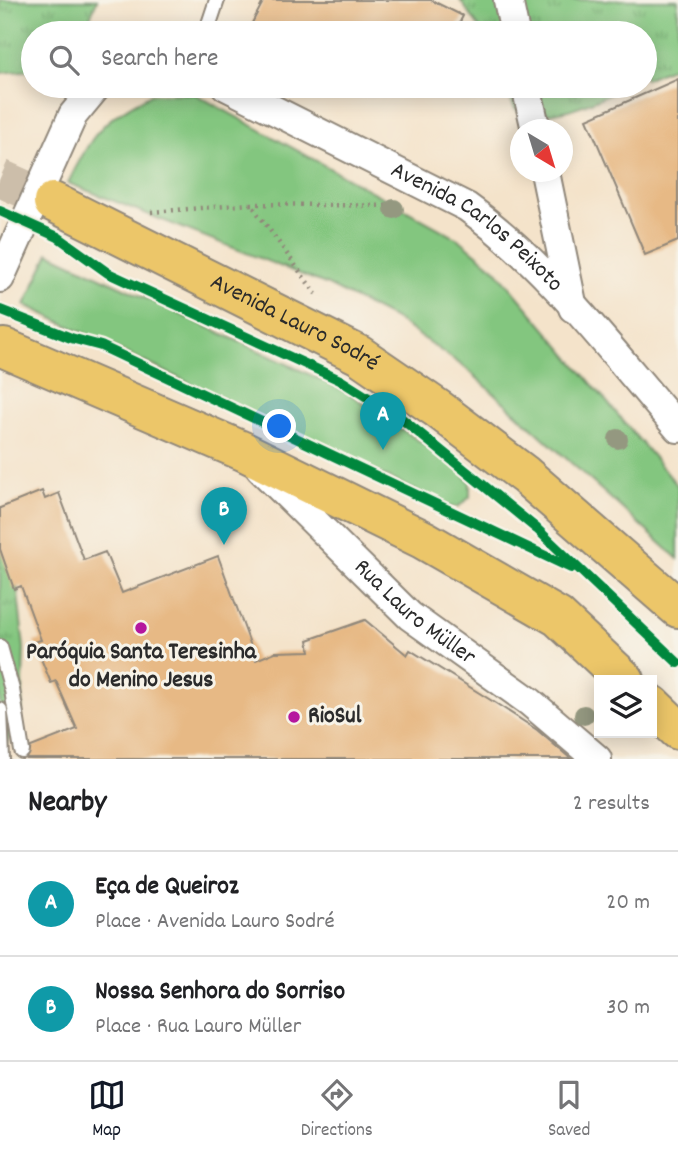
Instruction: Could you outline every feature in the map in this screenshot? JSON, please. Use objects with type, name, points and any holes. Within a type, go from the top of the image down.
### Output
[{"type":"highway","name":"Avenida Lauro Sodré","points":[[53,202],[359,355],[438,409],[525,475],[678,608]]},
{"type":"highway","points":[[4,348],[243,451],[424,540],[558,617],[620,675]]},
{"type":"highway","points":[[657,710],[678,730]]},
{"type":"street","points":[[508,0],[512,21]]},
{"type":"street","points":[[0,278],[73,115],[87,98]]},
{"type":"street","name":"Avenida Carlos Peixoto","points":[[250,98],[467,207],[520,250],[678,428]]},
{"type":"street","points":[[529,98],[534,119]]},
{"type":"street","points":[[547,182],[573,308]]},
{"type":"street","name":"Rua Lauro Müller","points":[[243,451],[411,616],[530,702],[597,759]]},
{"type":"lane","points":[[210,21],[217,0]]},
{"type":"lane","points":[[0,647],[12,690],[22,751]]},
{"type":"lane","points":[[0,710],[2,759]]},
{"type":"path","points":[[142,213],[251,204],[400,206]]},
{"type":"path","points":[[251,204],[320,301]]},
{"type":"green space","points":[[0,0],[97,0],[89,21],[21,21],[21,71],[0,73]]},
{"type":"green space","points":[[460,0],[678,0],[678,65],[657,74],[657,21],[475,21]]},
{"type":"green space","points":[[144,98],[202,98],[460,240],[495,269],[678,486],[678,559],[467,369],[397,320],[328,285],[68,183],[100,129]]},
{"type":"green space","points":[[510,98],[601,98],[572,109],[543,114],[515,109]]},
{"type":"green space","points":[[49,253],[345,391],[459,468],[470,482],[470,497],[458,507],[450,507],[25,305]]},
{"type":"green space","points":[[0,545],[16,576],[24,648],[22,712],[0,756]]},
{"type":"building","points":[[264,0],[431,0],[463,16],[460,21],[253,21]]},
{"type":"building","points":[[678,79],[678,241],[645,255],[587,119],[635,98],[657,98],[657,88]]},
{"type":"building","points":[[42,491],[45,499],[59,493],[84,560],[105,552],[122,593],[218,556],[256,660],[275,652],[310,651],[308,640],[365,620],[407,655],[410,650],[497,704],[537,730],[571,759],[27,759],[31,747],[77,729],[56,681],[51,683],[34,642],[41,640],[21,586],[14,589],[0,549],[0,508]]},
{"type":"tunnel","points":[[0,178],[53,202]]},
{"type":"cycle path","points":[[0,211],[58,237],[108,273],[340,380],[402,419],[537,529],[678,663]]},
{"type":"cycle path","points":[[0,310],[71,338],[101,346],[571,568]]},
{"type":"place","name":"Eça de Queiroz","points":[[383,450]]},
{"type":"place","name":"Nossa Senhora do Sorriso","points":[[224,545]]},
{"type":"place","name":"Paróquia Santa Teresinha do Menino Jesus","points":[[141,628]]},
{"type":"place","name":"RioSul","points":[[294,717]]}]
